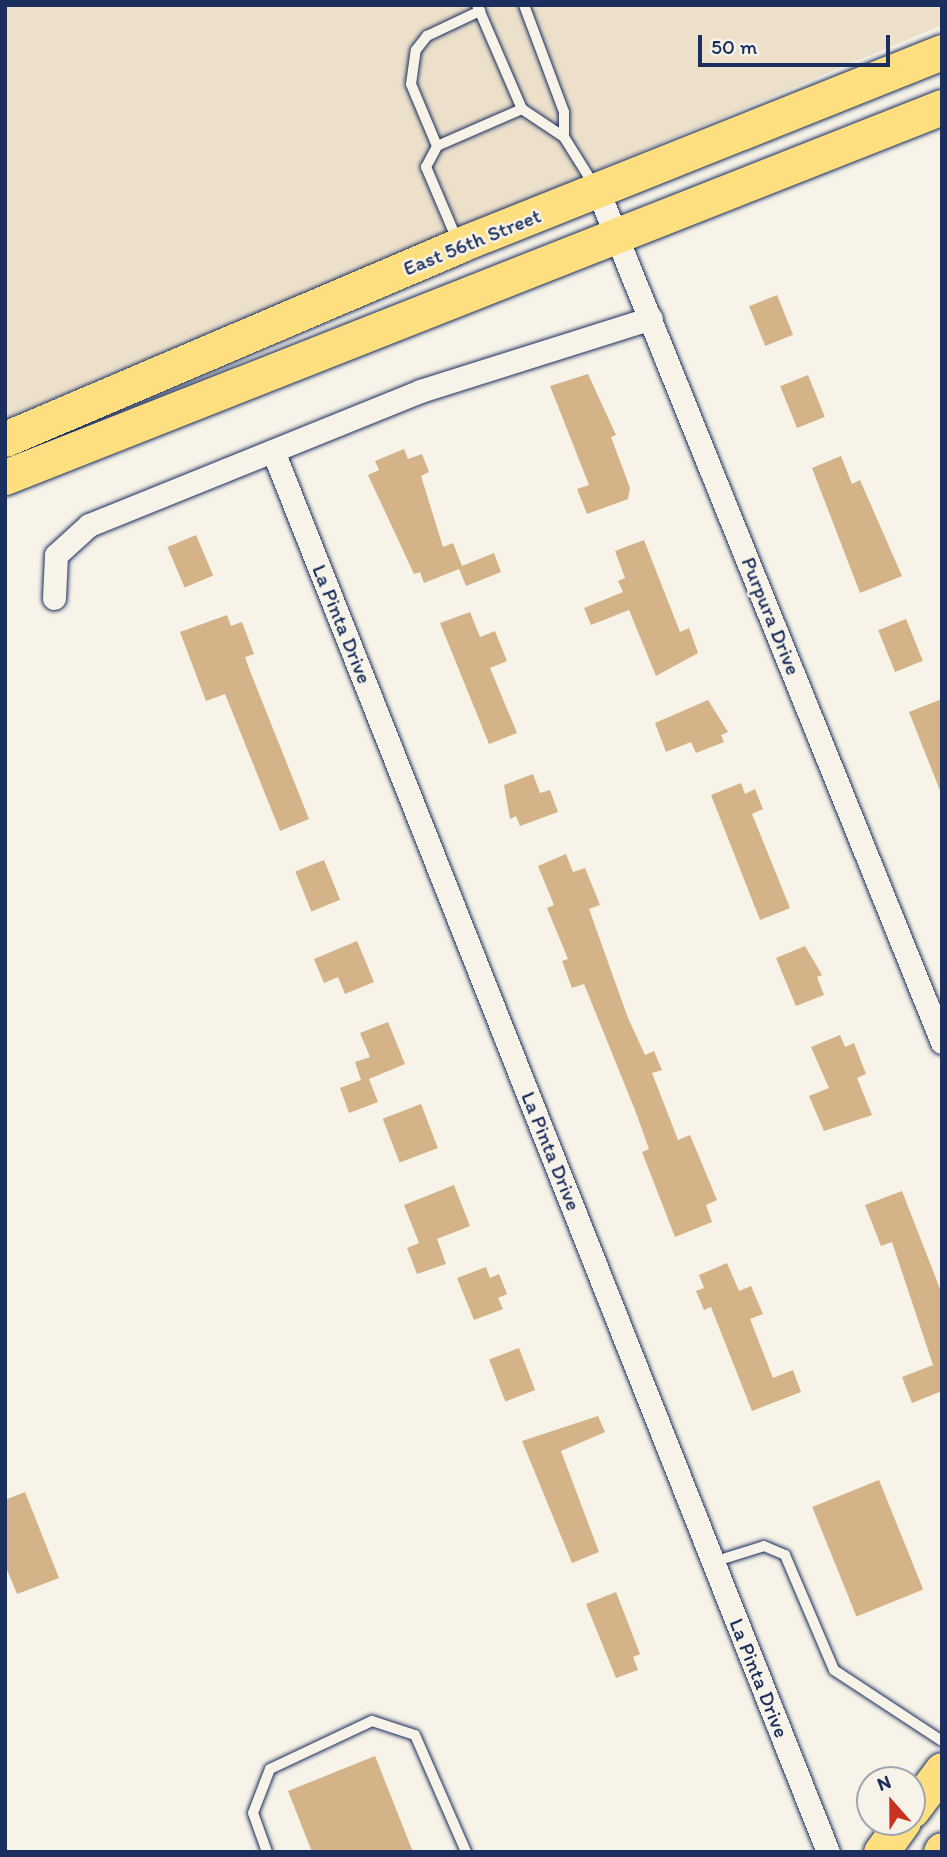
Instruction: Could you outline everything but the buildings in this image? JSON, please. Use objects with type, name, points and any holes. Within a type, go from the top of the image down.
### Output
[{"type":"main road","name":"East 56th Street","points":[[5,439],[459,245],[942,52]]},
{"type":"main road","points":[[5,477],[618,239],[942,107]]},
{"type":"main road","points":[[926,1791],[942,1770]]},
{"type":"main road","points":[[881,1852],[893,1836]]},
{"type":"street","name":"Purpura Drive","points":[[598,191],[942,1042]]},
{"type":"street","points":[[54,598],[55,555],[89,525],[464,375],[651,318]]},
{"type":"street","name":"La Pinta Drive","points":[[273,451],[828,1852]]},
{"type":"lane","points":[[524,5],[564,112],[564,137]]},
{"type":"lane","points":[[437,146],[411,84],[416,51],[427,37],[478,8],[522,109],[564,137],[598,191]]},
{"type":"lane","points":[[459,245],[426,167],[437,146],[522,109]]},
{"type":"lane","points":[[713,1562],[764,1546],[785,1555],[834,1670],[942,1741]]},
{"type":"lane","points":[[267,1852],[253,1813],[270,1769],[372,1721],[415,1735],[466,1852]]},
{"type":"shaded area","points":[[5,5],[942,5],[942,25],[5,419]]}]
